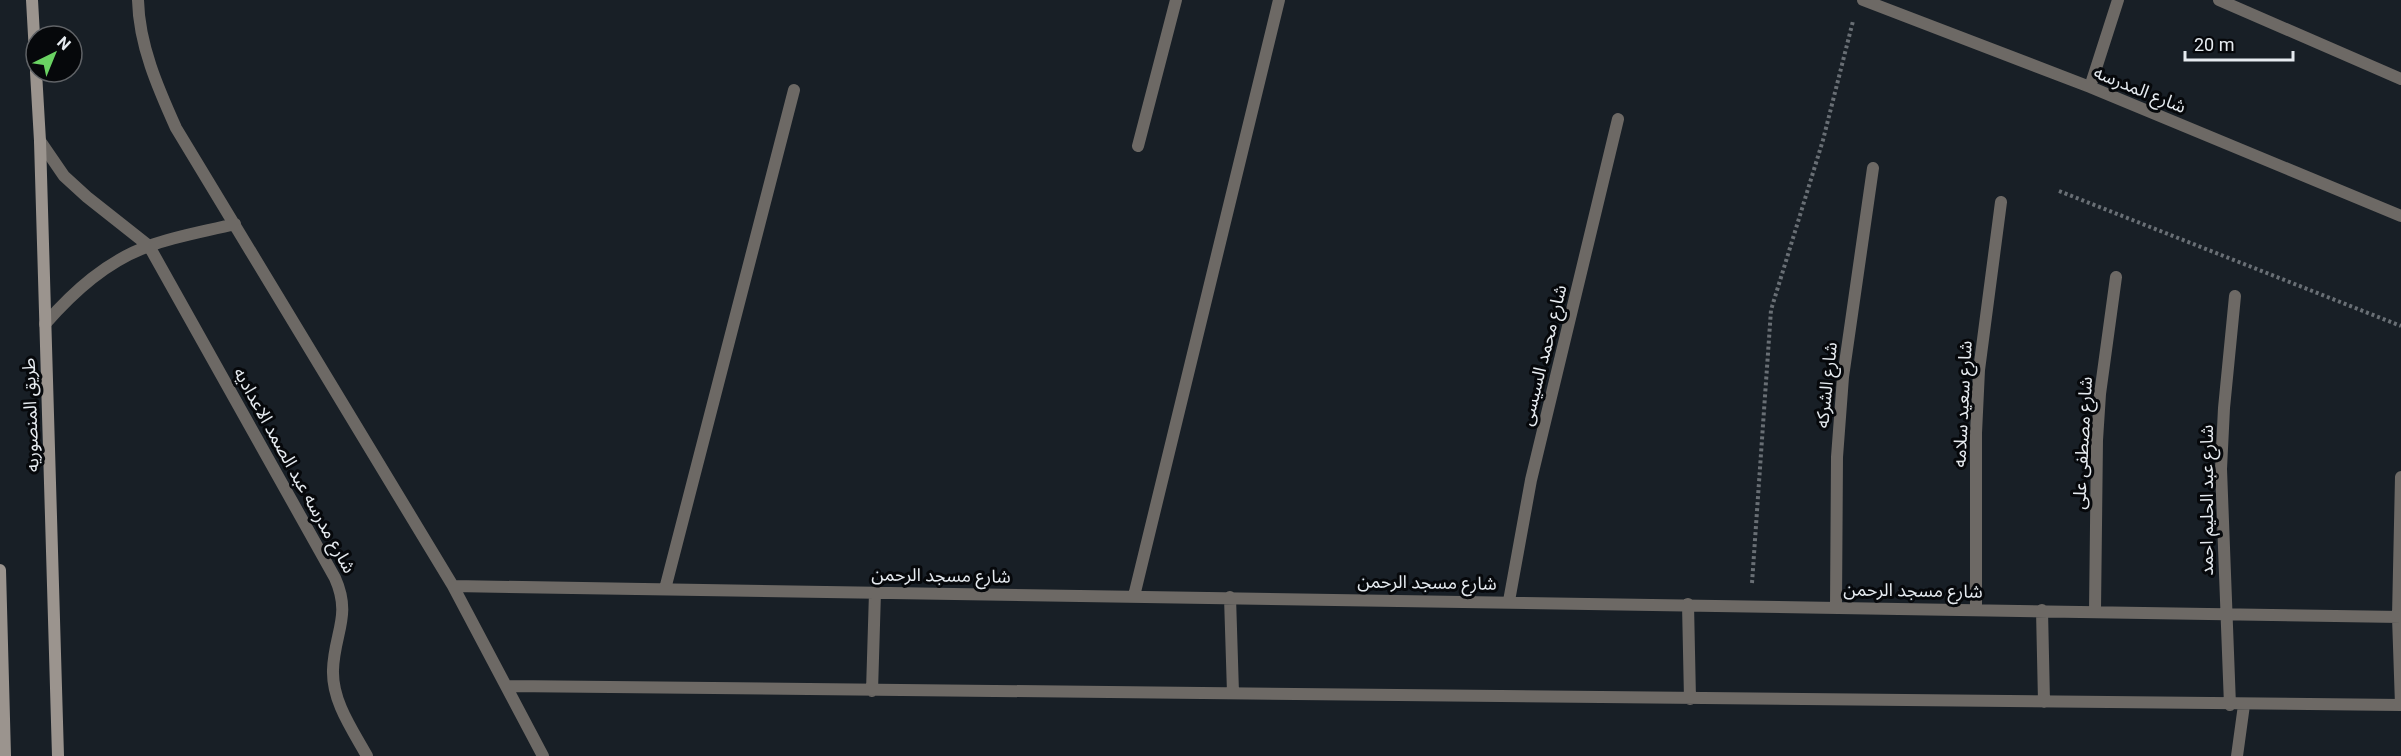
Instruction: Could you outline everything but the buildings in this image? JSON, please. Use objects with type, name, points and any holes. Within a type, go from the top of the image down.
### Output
[{"type":"main road","name":"طريق المنصوريه","points":[[32,0],[33,24]]},
{"type":"main road","name":"طريق المنصوريه","points":[[37,84],[58,756]]},
{"type":"main road","points":[[0,570],[4,756]]},
{"type":"street","points":[[138,0],[144,44],[158,88],[176,128],[453,586],[543,756]]},
{"type":"street","points":[[1138,146],[1176,0]]},
{"type":"street","points":[[1134,596],[1279,0]]},
{"type":"street","name":"شارع المدرسه","points":[[1863,0],[2090,87],[2401,216]]},
{"type":"street","points":[[2090,87],[2118,0]]},
{"type":"street","points":[[2219,0],[2401,79]]},
{"type":"street","points":[[665,589],[794,90]]},
{"type":"street","name":"شارع محمد السيسى","points":[[1509,601],[1531,480],[1618,118]]},
{"type":"street","points":[[40,141],[64,176],[94,204],[149,246]]},
{"type":"street","name":"شارع الشركه","points":[[1836,607],[1837,457],[1843,377],[1873,168]]},
{"type":"street","name":"شارع سعيد سلامه","points":[[1976,609],[1976,433],[1979,370],[2001,202]]},
{"type":"street","points":[[45,324],[68,299],[94,277],[149,246],[235,224]]},
{"type":"street","name":"شارع مدرسه عبد الصمد الاعداديه","points":[[149,246],[342,592],[344,607],[333,671],[335,689],[340,707],[367,756]]},
{"type":"street","name":"شارع مصطفى على","points":[[2095,611],[2097,440],[2100,394],[2116,277]]},
{"type":"street","name":"شارع عبد الحليم احمد","points":[[2230,705],[2221,459],[2223,408],[2235,296]]},
{"type":"street","points":[[506,686],[2401,705],[2401,477]]},
{"type":"street","name":"شارع مسجد الرحمن","points":[[453,586],[1509,601],[2400,617]]},
{"type":"street","points":[[872,691],[875,592]]},
{"type":"street","points":[[1230,597],[1233,693]]},
{"type":"street","points":[[1688,604],[1690,699]]},
{"type":"street","points":[[2042,610],[2044,702]]},
{"type":"street","points":[[2237,756],[2244,705]]},
{"type":"path","points":[[1750,605],[1771,310],[1823,140],[1855,11]]},
{"type":"path","points":[[2059,191],[2401,326]]}]
